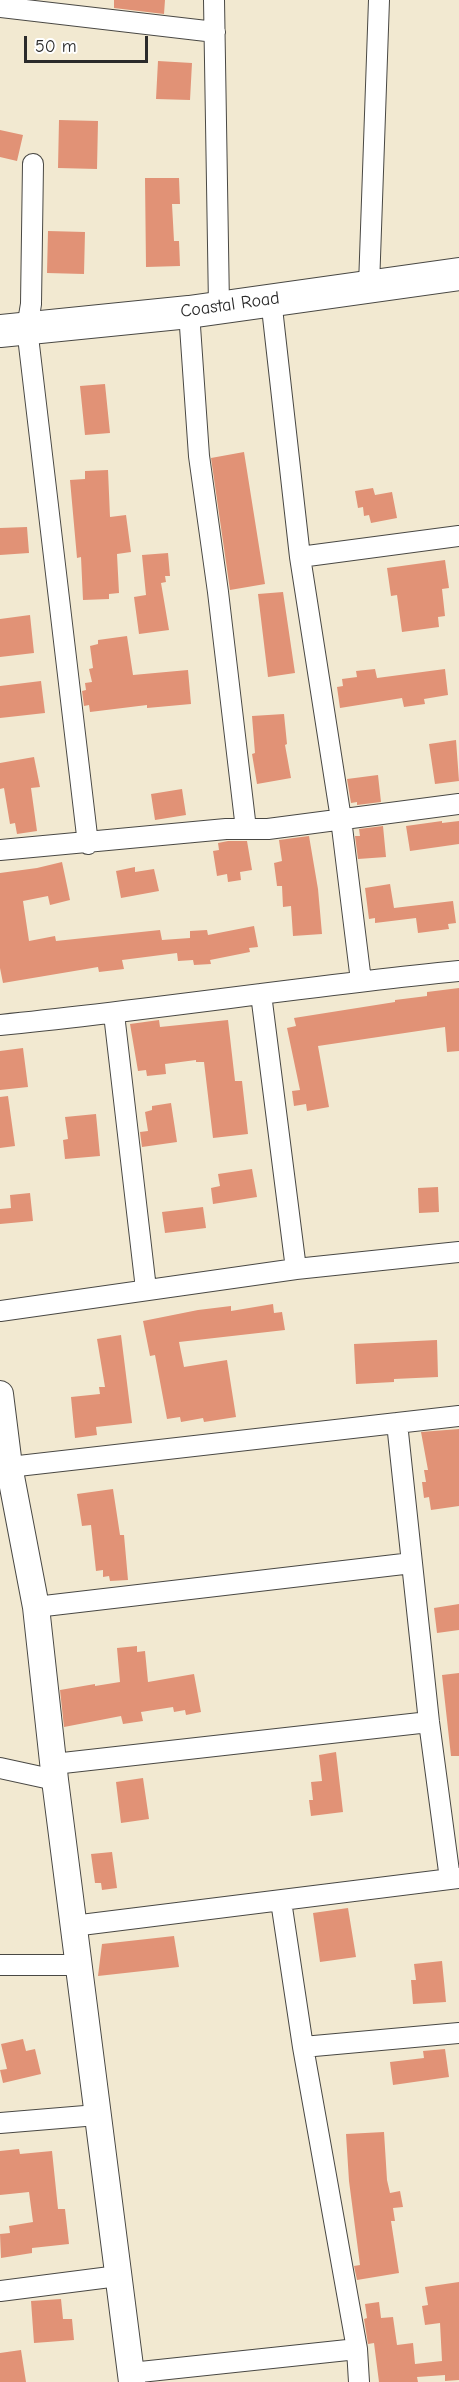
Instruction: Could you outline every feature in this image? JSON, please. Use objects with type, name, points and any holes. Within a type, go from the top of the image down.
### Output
[{"type":"main road","name":"Coastal Road","points":[[14,330],[204,309],[459,274]]},
{"type":"street","points":[[214,0],[215,33],[199,456],[218,592],[246,829]]},
{"type":"street","points":[[369,286],[379,0]]},
{"type":"street","points":[[0,7],[215,33]]},
{"type":"street","points":[[33,164],[31,304],[14,330],[88,843]]},
{"type":"street","points":[[271,299],[300,557],[341,819],[360,981]]},
{"type":"street","points":[[300,557],[458,540]]},
{"type":"street","points":[[0,850],[268,829],[459,804]]},
{"type":"street","points":[[0,1025],[114,1014],[360,981],[459,971]]},
{"type":"street","points":[[261,994],[296,1269]]},
{"type":"street","points":[[114,1014],[146,1289]]},
{"type":"street","points":[[0,1311],[296,1269],[459,1252]]},
{"type":"street","points":[[0,1394],[5,1467],[36,1607],[73,1926],[131,2378],[357,2349]]},
{"type":"street","points":[[5,1467],[459,1416]]},
{"type":"street","points":[[73,1926],[455,1878],[429,1722],[397,1423]]},
{"type":"street","points":[[36,1607],[412,1563]]},
{"type":"street","points":[[0,1768],[55,1772],[429,1722]]},
{"type":"street","points":[[281,1900],[303,2047],[357,2349],[359,2382]]},
{"type":"street","points":[[0,1965],[78,1965]]},
{"type":"street","points":[[303,2047],[459,2033]]},
{"type":"street","points":[[0,2123],[97,2115]]},
{"type":"street","points":[[0,2291],[118,2276]]},
{"type":"building","points":[[114,0],[165,0],[164,14],[114,8]]},
{"type":"building","points":[[158,61],[192,63],[190,100],[156,99]]},
{"type":"building","points":[[59,120],[98,121],[97,169],[58,168]]},
{"type":"building","points":[[0,130],[23,135],[17,161],[0,157]]},
{"type":"building","points":[[145,178],[179,178],[180,204],[172,204],[174,241],[179,241],[180,266],[146,267]]},
{"type":"building","points":[[48,231],[85,232],[84,274],[47,273]]},
{"type":"building","points":[[105,384],[110,433],[85,435],[80,386]]},
{"type":"building","points":[[244,452],[265,584],[230,590],[211,458]]},
{"type":"building","points":[[108,470],[110,517],[126,515],[131,552],[117,554],[119,593],[109,594],[109,599],[83,600],[81,557],[77,558],[70,480],[85,479],[85,471]]},
{"type":"building","points":[[373,488],[375,495],[392,492],[397,518],[371,523],[369,515],[364,516],[363,507],[358,508],[355,491]]},
{"type":"building","points":[[27,527],[29,553],[0,555],[0,528]]},
{"type":"building","points":[[168,553],[170,576],[165,576],[166,582],[161,583],[169,630],[139,634],[134,597],[146,595],[142,555]]},
{"type":"building","points":[[445,560],[449,588],[442,589],[445,616],[438,617],[439,627],[402,632],[397,595],[391,596],[387,568]]},
{"type":"building","points":[[283,592],[295,673],[268,677],[258,594]]},
{"type":"building","points":[[30,615],[34,653],[0,657],[0,619]]},
{"type":"building","points":[[127,636],[133,675],[188,670],[191,704],[147,708],[147,705],[90,712],[89,705],[84,706],[82,691],[86,690],[85,683],[92,682],[89,669],[93,668],[90,646],[98,644],[98,640]]},
{"type":"building","points":[[375,669],[377,678],[445,669],[448,695],[424,699],[425,704],[404,707],[402,698],[340,708],[337,687],[343,686],[342,679],[357,677],[356,671]]},
{"type":"building","points":[[41,681],[45,713],[0,718],[0,686]]},
{"type":"building","points":[[284,714],[287,744],[285,745],[291,778],[257,784],[252,754],[255,753],[252,716]]},
{"type":"building","points":[[456,740],[459,781],[435,784],[429,744]]},
{"type":"building","points":[[34,757],[40,787],[31,788],[37,831],[17,834],[15,823],[10,824],[4,788],[0,789],[0,763]]},
{"type":"building","points":[[378,775],[381,802],[357,805],[357,802],[351,803],[347,779]]},
{"type":"building","points":[[182,789],[186,815],[155,820],[151,794]]},
{"type":"building","points":[[442,821],[442,823],[459,821],[459,844],[410,851],[406,826]]},
{"type":"building","points":[[383,826],[386,857],[358,859],[355,836],[360,836],[359,829]]},
{"type":"building","points":[[309,836],[318,889],[322,934],[293,936],[291,906],[283,907],[282,886],[277,886],[274,863],[282,861],[279,840]]},
{"type":"building","points":[[247,841],[252,870],[240,872],[241,880],[228,882],[227,874],[217,876],[213,851],[219,850],[218,843]]},
{"type":"building","points":[[62,862],[70,900],[50,905],[48,896],[23,901],[29,941],[55,936],[56,941],[160,930],[162,940],[190,938],[190,931],[207,930],[208,935],[254,926],[258,947],[249,948],[250,952],[210,960],[211,964],[194,965],[193,960],[178,961],[177,953],[122,960],[124,969],[99,972],[98,967],[3,983],[0,968],[0,873]]},
{"type":"building","points":[[135,867],[135,872],[154,869],[159,891],[121,898],[116,871]]},
{"type":"building","points":[[390,884],[394,908],[453,901],[456,923],[448,924],[449,929],[418,933],[416,918],[375,923],[375,918],[369,919],[365,888]]},
{"type":"building","points":[[459,988],[459,1051],[447,1052],[445,1027],[318,1046],[329,1107],[307,1111],[306,1104],[294,1106],[292,1091],[300,1090],[287,1028],[296,1026],[294,1018],[395,1002],[395,1000],[427,996],[427,992]]},
{"type":"building","points":[[159,1020],[160,1027],[228,1020],[235,1081],[242,1081],[248,1134],[213,1138],[204,1062],[196,1062],[196,1060],[165,1064],[166,1074],[147,1076],[146,1070],[138,1071],[130,1024]]},
{"type":"building","points":[[23,1048],[28,1087],[0,1090],[0,1051]]},
{"type":"building","points":[[8,1096],[15,1146],[0,1148],[0,1097]]},
{"type":"building","points":[[171,1103],[177,1142],[142,1147],[140,1132],[148,1131],[145,1112],[152,1110],[152,1106]]},
{"type":"building","points":[[96,1114],[100,1156],[65,1159],[63,1140],[68,1139],[65,1117]]},
{"type":"building","points":[[252,1169],[257,1197],[213,1204],[211,1188],[220,1186],[218,1174]]},
{"type":"building","points":[[438,1187],[439,1212],[419,1213],[418,1188]]},
{"type":"building","points":[[30,1193],[33,1221],[0,1224],[0,1209],[11,1208],[10,1195]]},
{"type":"building","points":[[203,1207],[206,1228],[165,1233],[162,1212]]},
{"type":"building","points":[[273,1304],[274,1313],[282,1312],[285,1330],[179,1342],[184,1367],[227,1360],[236,1417],[204,1422],[203,1418],[181,1422],[180,1417],[167,1419],[155,1355],[150,1356],[143,1321],[198,1310],[231,1306],[231,1311]]},
{"type":"building","points":[[121,1335],[132,1423],[96,1427],[97,1435],[75,1438],[71,1397],[100,1394],[99,1387],[105,1387],[97,1339]]},
{"type":"building","points":[[437,1340],[438,1377],[356,1384],[354,1344]]},
{"type":"building","points":[[459,1429],[459,1506],[431,1510],[429,1497],[424,1498],[422,1482],[426,1482],[424,1470],[428,1470],[421,1432]]},
{"type":"building","points":[[113,1489],[120,1535],[124,1535],[128,1580],[110,1581],[109,1576],[103,1577],[103,1570],[96,1571],[91,1525],[82,1526],[77,1494]]},
{"type":"building","points":[[459,1604],[459,1630],[437,1633],[434,1608]]},
{"type":"building","points":[[137,1646],[137,1652],[145,1651],[148,1682],[194,1674],[201,1712],[186,1715],[185,1710],[174,1712],[173,1707],[141,1712],[143,1721],[123,1724],[121,1716],[64,1727],[60,1690],[120,1682],[117,1648]]},
{"type":"building","points":[[459,1673],[459,1756],[451,1756],[442,1675]]},
{"type":"building","points":[[336,1752],[343,1812],[311,1816],[309,1800],[313,1800],[311,1782],[322,1781],[319,1755]]},
{"type":"building","points":[[143,1778],[149,1819],[121,1823],[116,1782]]},
{"type":"building","points":[[112,1852],[117,1888],[102,1890],[101,1883],[95,1883],[91,1854]]},
{"type":"building","points":[[348,1908],[356,1957],[320,1962],[313,1913]]},
{"type":"building","points":[[174,1936],[179,1967],[98,1976],[102,1944]]},
{"type":"building","points":[[442,1961],[446,2002],[413,2004],[411,1980],[416,1980],[414,1964]]},
{"type":"building","points":[[23,2039],[26,2051],[35,2049],[41,2074],[3,2083],[0,2070],[7,2069],[1,2044]]},
{"type":"building","points":[[445,2049],[449,2077],[393,2085],[390,2062],[424,2058],[423,2051]]},
{"type":"building","points":[[384,2132],[390,2193],[400,2191],[403,2207],[393,2208],[395,2221],[391,2221],[399,2273],[357,2280],[354,2266],[360,2265],[349,2181],[346,2134]]},
{"type":"building","points":[[19,2149],[20,2154],[52,2151],[58,2209],[65,2209],[69,2244],[32,2248],[32,2253],[1,2258],[0,2234],[10,2233],[9,2226],[33,2222],[29,2192],[0,2195],[0,2151]]},
{"type":"building","points":[[459,2282],[459,2380],[445,2381],[445,2375],[417,2377],[418,2382],[379,2382],[374,2343],[368,2344],[364,2319],[367,2318],[365,2304],[379,2302],[381,2318],[393,2317],[397,2345],[413,2343],[415,2364],[442,2361],[440,2323],[425,2325],[422,2306],[428,2305],[425,2287]]},
{"type":"building","points":[[61,2299],[63,2319],[72,2319],[74,2340],[34,2343],[31,2301]]},
{"type":"building","points":[[21,2350],[26,2382],[0,2382],[0,2353]]}]
